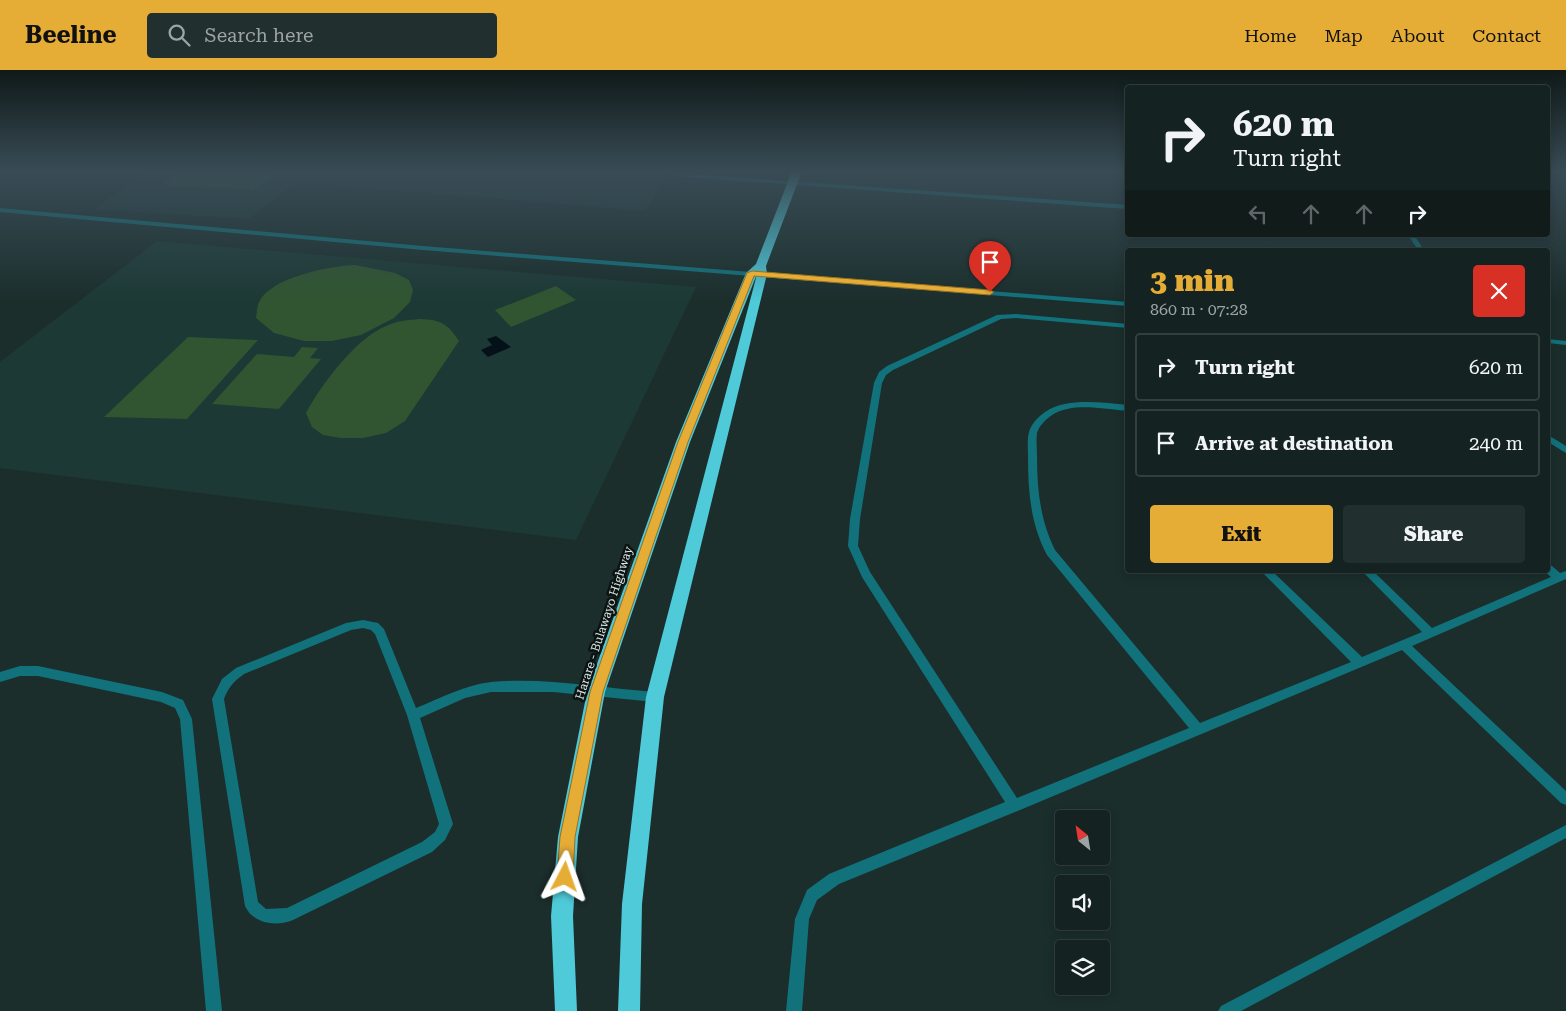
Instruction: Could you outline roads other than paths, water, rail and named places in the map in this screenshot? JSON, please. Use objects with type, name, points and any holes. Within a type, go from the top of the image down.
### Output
[{"type":"highway","name":"Harare - Bulawayo Highway","points":[[566,1011],[562,916],[568,837],[596,692],[683,442],[782,215]]},
{"type":"highway","name":"Harare - Bulawayo Highway","points":[[630,1011],[632,904],[655,697],[758,271]]},
{"type":"street","points":[[67,215],[424,248],[758,271],[1125,304]]},
{"type":"street","points":[[1412,237],[1420,248]]},
{"type":"street","points":[[1015,806],[866,574],[853,546],[855,518],[878,383],[882,374],[890,368],[1000,317],[1016,316],[1125,326]]},
{"type":"street","points":[[1550,342],[1566,343]]},
{"type":"street","points":[[1125,408],[1090,405],[1065,407],[1041,418],[1035,424],[1032,432],[1034,494],[1038,522],[1051,552],[1196,728]]},
{"type":"street","points":[[1550,439],[1566,450]]},
{"type":"street","points":[[1550,570],[1562,576]]},
{"type":"street","points":[[1268,573],[1360,662]]},
{"type":"street","points":[[1369,573],[1430,633]]},
{"type":"street","points":[[794,1011],[802,919],[812,895],[834,879],[1015,806],[1196,728],[1430,633],[1562,576]]},
{"type":"street","points":[[363,624],[374,626],[380,632],[413,715],[446,824],[440,836],[427,847],[288,915],[270,917],[260,915],[252,906],[218,699],[228,679],[240,670],[350,626],[363,624]]},
{"type":"street","points":[[1403,644],[1566,799]]},
{"type":"street","points":[[0,677],[20,671],[38,671],[162,697],[179,704],[186,719],[214,1011]]},
{"type":"street","points":[[413,715],[463,693],[483,688],[553,687],[655,697]]},
{"type":"street","points":[[1226,1011],[1566,831]]}]
